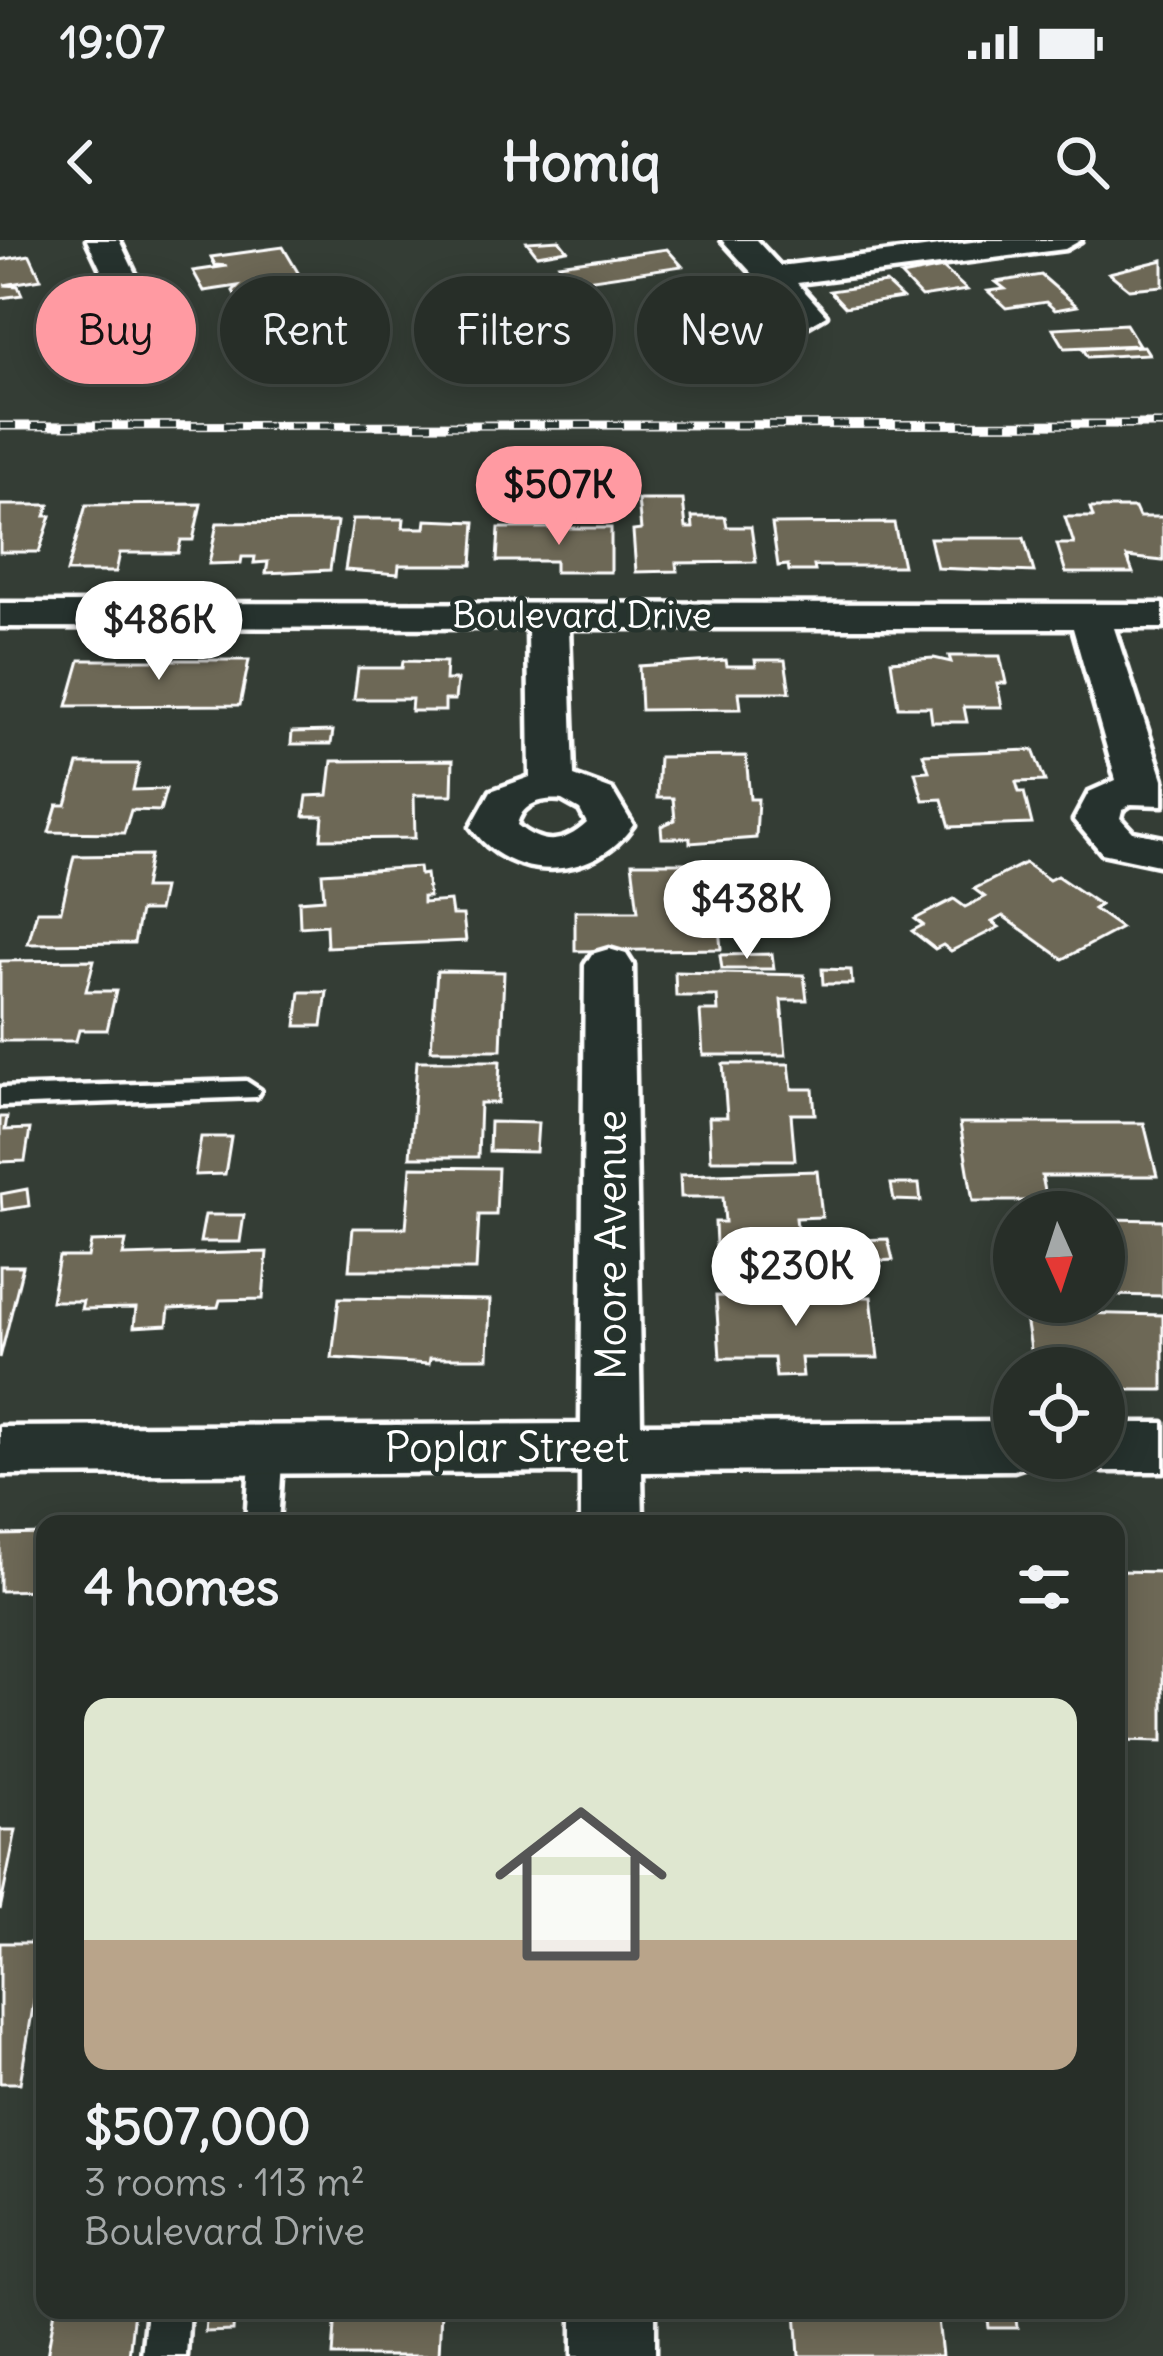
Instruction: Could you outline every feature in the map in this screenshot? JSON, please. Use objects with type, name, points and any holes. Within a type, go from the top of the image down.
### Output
[{"type":"street","points":[[103,240],[120,276]]},
{"type":"street","points":[[739,240],[773,276]]},
{"type":"street","points":[[782,276],[1065,240]]},
{"type":"street","points":[[806,313],[809,316]]},
{"type":"street","points":[[548,615],[551,786]]},
{"type":"street","name":"Boulevard Drive","points":[[3,625],[548,615],[1163,616]]},
{"type":"street","points":[[1090,615],[1152,790],[1106,798],[1098,808],[1097,820],[1118,843],[1163,852]]},
{"type":"street","name":"Moore Avenue","points":[[609,965],[611,1515]]},
{"type":"street","name":"Poplar Street","points":[[0,1451],[267,1446],[993,1446]]},
{"type":"street","points":[[1125,1447],[1163,1448]]},
{"type":"street","points":[[614,2319],[614,2356]]},
{"type":"lane","points":[[0,1097],[246,1090]]},
{"type":"lane","points":[[263,1515],[267,1446]]},
{"type":"lane","points":[[164,2356],[167,2319]]},
{"type":"building","points":[[559,240],[567,250],[537,255],[527,242]]},
{"type":"building","points":[[283,247],[300,276],[220,276],[220,289],[204,291],[193,271],[227,266],[215,265],[211,257]]},
{"type":"building","points":[[667,249],[682,266],[613,276],[568,276],[559,264]]},
{"type":"building","points":[[30,255],[40,276],[4,285],[18,286],[22,295],[0,298],[0,260]]},
{"type":"building","points":[[1163,260],[1163,286],[1129,289],[1109,273]]},
{"type":"building","points":[[943,268],[967,290],[921,297],[901,276]]},
{"type":"building","points":[[1041,275],[1077,306],[1055,310],[1046,302],[1006,308],[988,291],[1005,289],[996,282]]},
{"type":"building","points":[[886,283],[902,298],[845,307],[830,291]]},
{"type":"building","points":[[1126,324],[1139,345],[1065,348],[1053,328]]},
{"type":"building","points":[[1144,346],[1149,354],[1088,357],[1083,349]]},
{"type":"building","points":[[638,500],[683,500],[686,528],[693,528],[692,517],[725,517],[727,527],[751,527],[756,562],[676,563],[677,571],[636,572],[633,531],[641,530]]},
{"type":"building","points":[[201,504],[193,540],[181,540],[178,553],[120,553],[116,572],[67,572],[86,505]]},
{"type":"building","points":[[0,505],[49,505],[45,516],[51,516],[39,552],[0,552]]},
{"type":"building","points":[[1090,508],[1135,508],[1139,517],[1163,517],[1163,561],[1127,557],[1133,573],[1066,573],[1057,544],[1074,544],[1065,517],[1093,517]]},
{"type":"building","points":[[353,519],[404,519],[403,528],[425,528],[426,520],[475,522],[472,565],[399,565],[398,574],[345,570]]},
{"type":"building","points":[[337,522],[330,570],[266,573],[268,562],[254,563],[255,557],[242,557],[241,563],[209,564],[217,523]]},
{"type":"building","points":[[894,523],[903,566],[814,566],[815,571],[789,571],[788,565],[778,566],[772,524]]},
{"type":"building","points":[[499,528],[611,528],[611,572],[555,572],[555,561],[497,561]]},
{"type":"building","points":[[930,538],[1024,538],[1034,572],[937,568]]},
{"type":"building","points":[[949,656],[1000,656],[1006,683],[997,683],[1002,707],[964,707],[967,722],[932,722],[930,707],[898,707],[891,661],[934,658],[951,662]]},
{"type":"building","points":[[80,660],[249,660],[240,705],[67,706]]},
{"type":"building","points":[[726,660],[727,666],[756,666],[755,660],[785,660],[790,692],[739,692],[741,709],[641,710],[639,666]]},
{"type":"building","points":[[403,661],[446,662],[445,680],[457,680],[455,700],[445,700],[445,711],[411,711],[412,699],[354,699],[358,668],[402,668]]},
{"type":"building","points":[[333,731],[331,744],[291,744],[292,732]]},
{"type":"building","points":[[1033,750],[1045,781],[1016,782],[1019,792],[1024,792],[1032,824],[950,827],[942,799],[923,800],[915,772],[929,771],[923,754]]},
{"type":"building","points":[[746,756],[750,799],[758,799],[756,838],[690,843],[690,838],[662,838],[661,826],[675,820],[673,798],[657,798],[659,757]]},
{"type":"building","points":[[453,760],[452,795],[414,795],[415,838],[321,839],[323,816],[304,816],[307,796],[328,795],[332,761]]},
{"type":"building","points":[[78,764],[139,764],[133,790],[166,789],[160,811],[131,810],[124,833],[49,832],[57,805],[66,805]]},
{"type":"building","points":[[150,855],[144,888],[163,888],[158,911],[140,911],[134,943],[28,944],[37,911],[61,911],[74,856]]},
{"type":"building","points":[[632,863],[713,863],[717,906],[728,906],[730,927],[719,928],[721,949],[575,951],[575,911],[638,911]]},
{"type":"building","points":[[1025,863],[1049,880],[1057,876],[1100,905],[1094,909],[1121,928],[1063,959],[1003,916],[992,922],[999,927],[951,951],[943,945],[935,949],[912,931],[923,925],[915,919],[954,899],[965,907],[985,897],[974,889]]},
{"type":"building","points":[[419,867],[420,875],[426,874],[429,897],[423,897],[423,903],[450,901],[452,915],[463,915],[466,941],[327,947],[326,925],[300,927],[299,901],[324,899],[322,873]]},
{"type":"building","points":[[772,954],[774,969],[722,969],[720,955]]},
{"type":"building","points":[[94,960],[86,991],[116,991],[107,1030],[79,1030],[76,1041],[0,1041],[0,961]]},
{"type":"building","points":[[822,969],[851,970],[852,984],[823,984]]},
{"type":"building","points":[[437,971],[504,972],[501,1050],[431,1050]]},
{"type":"building","points":[[675,972],[804,975],[807,1000],[781,1000],[786,1055],[703,1055],[700,1011],[718,1011],[717,996],[676,996]]},
{"type":"building","points":[[300,992],[327,992],[322,1026],[296,1026]]},
{"type":"building","points":[[417,1061],[500,1061],[498,1103],[480,1103],[478,1157],[410,1157]]},
{"type":"building","points":[[723,1064],[789,1064],[792,1089],[813,1089],[815,1114],[791,1114],[795,1160],[711,1160],[709,1117],[727,1117]]},
{"type":"building","points":[[0,1117],[7,1117],[5,1130],[30,1129],[25,1161],[0,1162]]},
{"type":"building","points":[[490,1122],[538,1123],[536,1152],[489,1151]]},
{"type":"building","points":[[960,1123],[1144,1123],[1157,1176],[1042,1176],[1045,1191],[993,1191],[993,1201],[973,1201]]},
{"type":"building","points":[[201,1137],[231,1137],[225,1174],[195,1175]]},
{"type":"building","points":[[411,1167],[498,1168],[496,1215],[479,1215],[476,1270],[349,1270],[353,1228],[406,1228]]},
{"type":"building","points":[[817,1171],[822,1217],[796,1218],[802,1270],[717,1269],[715,1222],[725,1222],[723,1197],[681,1197],[680,1175]]},
{"type":"building","points":[[891,1184],[919,1184],[921,1201],[894,1200]]},
{"type":"building","points":[[27,1189],[29,1206],[2,1210],[1,1194]]},
{"type":"building","points":[[205,1215],[244,1215],[240,1242],[200,1242]]},
{"type":"building","points":[[1125,1219],[1163,1220],[1163,1296],[1125,1295]]},
{"type":"building","points":[[888,1239],[893,1260],[860,1262],[856,1240]]},
{"type":"building","points":[[126,1241],[123,1256],[267,1252],[263,1299],[169,1309],[167,1325],[134,1327],[136,1308],[81,1309],[83,1301],[51,1301],[59,1257],[88,1257],[91,1242]]},
{"type":"building","points":[[0,1266],[23,1266],[0,1358]]},
{"type":"building","points":[[716,1296],[871,1297],[878,1358],[801,1358],[803,1376],[776,1377],[774,1358],[720,1358]]},
{"type":"building","points":[[339,1298],[490,1300],[488,1358],[430,1358],[429,1364],[332,1358]]},
{"type":"building","points":[[1125,1314],[1163,1315],[1163,1390],[1125,1390],[1125,1347],[1031,1347],[1027,1323],[1125,1323]]},
{"type":"building","points":[[36,1534],[36,1590],[0,1591],[0,1535]]},
{"type":"building","points":[[1125,1571],[1163,1572],[1163,1741],[1125,1740]]},
{"type":"building","points":[[0,1830],[16,1830],[0,1910]]},
{"type":"building","points":[[0,1943],[36,1943],[36,1990],[20,2083],[0,2083]]},
{"type":"building","points":[[53,2319],[133,2319],[129,2356],[47,2356]]},
{"type":"building","points":[[206,2319],[234,2319],[233,2331],[205,2332]]},
{"type":"building","points":[[335,2319],[441,2319],[439,2356],[333,2356]]},
{"type":"building","points":[[797,2319],[938,2319],[942,2356],[799,2356]]},
{"type":"building","points":[[988,2319],[1016,2319],[1017,2328],[989,2328]]},
{"type":"railway","points":[[0,426],[1163,424]]}]
